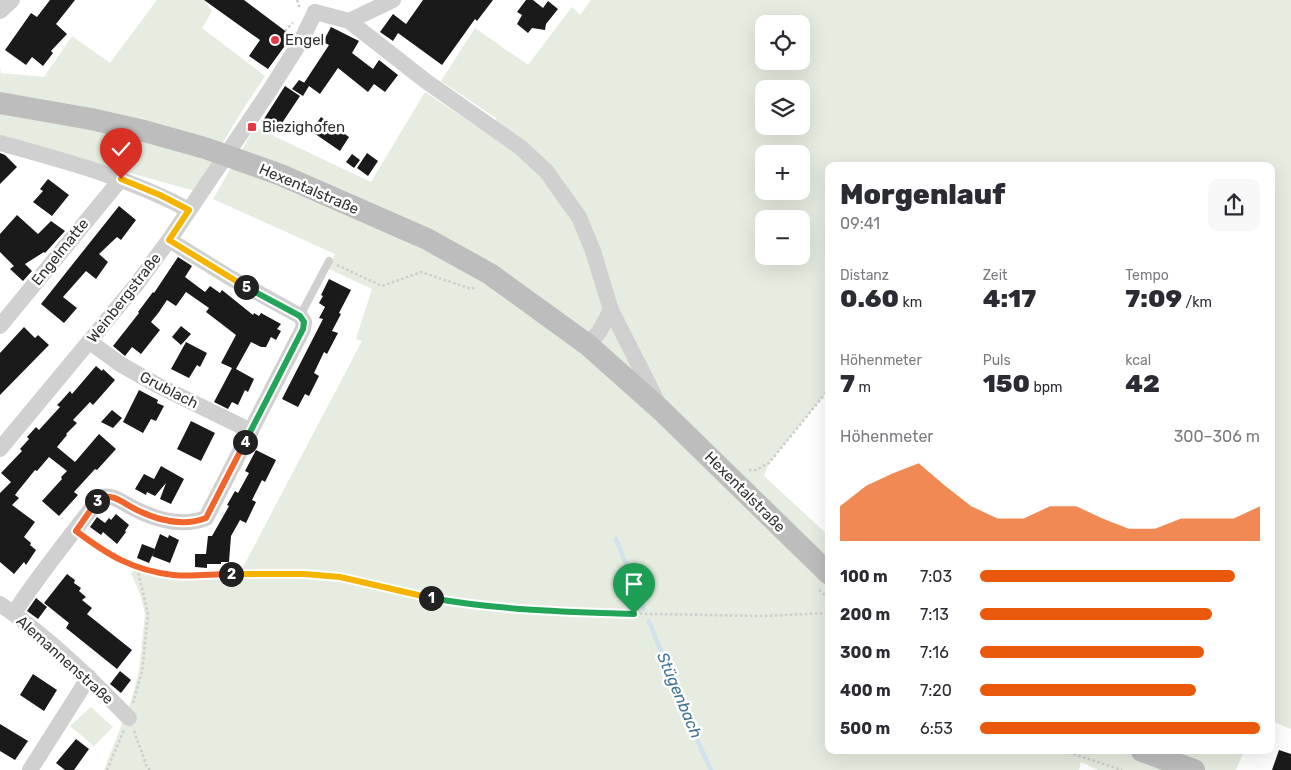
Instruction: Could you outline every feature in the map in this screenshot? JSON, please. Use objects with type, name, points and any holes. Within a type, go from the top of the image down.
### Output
[{"type":"main road","name":"Hexentalstraße","points":[[0,103],[91,119],[205,148],[281,175],[427,239],[490,274],[588,345],[661,410],[825,570]]},
{"type":"main road","points":[[1150,754],[1194,770]]},
{"type":"street","points":[[0,11],[12,0]]},
{"type":"street","points":[[349,21],[393,0]]},
{"type":"street","name":"Hexentalstraße","points":[[312,6],[349,21],[426,82],[520,147],[546,171],[579,217],[593,251],[611,310],[661,410]]},
{"type":"street","name":"Weinbergstraße","points":[[0,449],[90,342],[169,240],[300,41],[312,6]]},
{"type":"street","points":[[0,143],[121,179],[160,195],[189,210]]},
{"type":"street","name":"Engelmatte","points":[[0,326],[121,179]]},
{"type":"street","points":[[14,613],[30,588],[76,531],[100,497],[113,497],[136,510],[161,520],[196,522],[206,518],[303,329],[304,322],[300,316],[229,277],[169,240]]},
{"type":"street","points":[[588,345],[599,332],[611,310]]},
{"type":"street","name":"Grublach","points":[[90,342],[120,364],[157,385],[251,431]]},
{"type":"street","name":"Alemannenstraße","points":[[0,604],[14,613],[89,677],[129,718]]},
{"type":"street","points":[[30,770],[89,677]]},
{"type":"lane","points":[[300,316],[329,261]]},
{"type":"path","points":[[329,261],[382,286],[421,272],[471,290],[482,284]]},
{"type":"path","points":[[731,478],[738,470],[756,470],[769,463],[825,394]]},
{"type":"path","points":[[76,531],[106,553],[137,567],[174,575],[304,574],[340,577],[473,606],[546,612],[763,616],[825,614]]},
{"type":"path","points":[[107,770],[129,718],[142,672],[148,614],[137,567]]},
{"type":"path","points":[[129,718],[147,767],[150,770]]},
{"type":"path","points":[[1073,754],[1122,770]]},
{"type":"shaded area","points":[[157,0],[204,0],[212,11],[202,28],[265,76],[238,117],[195,191],[0,137],[0,67],[1,73],[44,77],[72,36],[110,63]]},
{"type":"shaded area","points":[[591,0],[1291,0],[1291,729],[1275,723],[1275,162],[825,162],[825,394],[769,463],[764,476],[825,532],[825,754],[1243,754],[1236,770],[1098,770],[1081,762],[1079,770],[104,770],[131,701],[139,671],[145,614],[140,594],[131,573],[137,564],[173,571],[241,571],[362,341],[356,339],[372,289],[329,269],[335,254],[213,199],[255,127],[371,182],[425,92],[485,132],[497,119],[441,81],[475,28],[528,65],[572,7],[580,15]]},
{"type":"shaded area","points":[[91,707],[113,727],[94,746],[70,726]]},
{"type":"building","points":[[50,0],[75,0],[56,24],[67,34],[51,51],[53,53],[43,66],[32,57],[26,65],[5,50],[31,13],[37,17]]},
{"type":"building","points":[[204,0],[244,0],[292,36],[268,69],[249,56],[260,40]]},
{"type":"building","points":[[423,0],[493,0],[477,21],[475,19],[442,65],[398,33],[393,41],[380,32],[393,14],[406,24]]},
{"type":"building","points":[[526,0],[533,0],[543,8],[548,1],[558,9],[546,24],[545,30],[532,28],[528,33],[517,24],[522,15],[517,12]]},
{"type":"building","points":[[331,27],[359,41],[352,53],[373,69],[379,60],[398,75],[385,92],[374,84],[368,92],[338,68],[320,94],[309,86],[303,96],[292,89],[299,80],[304,83],[329,45],[323,42]]},
{"type":"building","points":[[285,86],[300,96],[282,123],[284,124],[278,133],[262,122]]},
{"type":"building","points":[[321,117],[349,137],[340,151],[311,131]]},
{"type":"building","points":[[0,153],[5,155],[17,167],[0,184]]},
{"type":"building","points":[[367,153],[378,161],[368,176],[357,168]]},
{"type":"building","points":[[352,154],[360,160],[354,168],[346,162]]},
{"type":"building","points":[[48,179],[69,195],[52,216],[33,202],[43,191],[40,189]]},
{"type":"building","points":[[119,206],[136,220],[121,240],[117,237],[99,254],[108,262],[96,279],[86,271],[63,297],[77,308],[64,323],[41,304]]},
{"type":"building","points":[[17,215],[38,234],[51,221],[65,231],[45,253],[25,264],[32,271],[23,281],[10,269],[14,266],[0,252],[0,234]]},
{"type":"building","points":[[178,257],[192,266],[185,277],[205,292],[210,286],[220,293],[222,290],[253,315],[254,313],[259,316],[261,313],[281,324],[277,329],[281,331],[276,340],[271,337],[266,347],[261,347],[251,342],[236,369],[254,379],[248,392],[245,390],[238,405],[232,402],[228,409],[214,402],[232,368],[221,363],[236,335],[206,312],[209,308],[186,292],[176,306],[167,300],[151,322],[160,330],[141,354],[132,347],[125,356],[113,346],[154,293]]},
{"type":"building","points":[[329,279],[351,290],[332,331],[338,333],[327,354],[324,352],[314,373],[319,376],[309,396],[305,394],[298,407],[282,399],[323,319],[319,318],[325,307],[319,303]]},
{"type":"building","points":[[181,326],[191,334],[181,345],[172,337]]},
{"type":"building","points":[[24,327],[35,338],[38,335],[49,345],[0,395],[0,353]]},
{"type":"building","points":[[186,342],[207,353],[200,367],[197,365],[189,378],[171,369]]},
{"type":"building","points":[[96,366],[102,371],[103,369],[115,380],[93,405],[90,402],[73,420],[77,423],[57,447],[75,462],[99,434],[116,449],[74,492],[78,495],[59,516],[42,501],[67,471],[49,457],[37,471],[35,470],[15,495],[19,498],[12,505],[35,522],[24,537],[36,550],[26,565],[24,562],[14,574],[0,562],[0,493],[11,482],[1,473],[22,451],[20,449],[29,439],[27,437],[36,427],[39,430],[60,407],[57,405],[70,391],[72,394]]},
{"type":"building","points":[[139,390],[158,400],[157,403],[164,406],[156,421],[151,419],[143,433],[123,422]]},
{"type":"building","points":[[112,410],[122,418],[113,428],[101,422]]},
{"type":"building","points":[[191,421],[215,433],[201,461],[177,449]]},
{"type":"building","points":[[256,450],[276,460],[265,482],[262,480],[252,500],[256,502],[246,523],[240,520],[231,536],[229,562],[207,564],[207,568],[195,567],[195,554],[206,554],[208,536],[212,536],[235,491],[238,493],[249,473],[245,471]]},
{"type":"building","points":[[161,466],[184,479],[171,504],[160,499],[166,483],[155,496],[147,492],[146,495],[135,489],[144,474],[154,479]]},
{"type":"building","points":[[116,514],[129,525],[117,544],[103,532],[101,535],[90,527],[97,517],[105,523]]},
{"type":"building","points":[[160,534],[168,538],[169,535],[179,540],[170,563],[152,556]]},
{"type":"building","points":[[142,544],[155,549],[149,563],[137,558]]},
{"type":"building","points":[[67,574],[81,588],[79,591],[86,597],[82,600],[92,608],[87,614],[132,650],[117,669],[66,628],[69,623],[44,603]]},
{"type":"building","points":[[36,598],[47,607],[38,619],[27,611]]},
{"type":"building","points":[[120,671],[131,680],[121,693],[110,684]]},
{"type":"building","points":[[33,674],[57,690],[44,711],[20,695]]},
{"type":"building","points":[[0,724],[28,741],[15,760],[0,751]]},
{"type":"building","points":[[76,739],[89,749],[74,770],[65,770],[56,763]]},
{"type":"building","points":[[1279,750],[1291,754],[1291,770],[1272,770]]},
{"type":"waterway","name":"Stügenbach","points":[[616,539],[644,609]]},
{"type":"waterway","name":"Stügenbach","points":[[649,621],[690,724],[711,770]]},
{"type":"place","name":"Engel","points":[[275,40]]},
{"type":"place","name":"Biezighofen","points":[[252,127]]},
{"type":"route","points":[[121,179],[160,195],[189,210],[169,240],[229,277],[300,316],[304,322],[303,329],[206,518],[196,522],[161,520],[136,510],[113,497],[106,496],[100,497],[76,531],[106,553],[137,567],[174,575],[304,574],[340,577],[473,606],[546,612],[634,614]]}]
